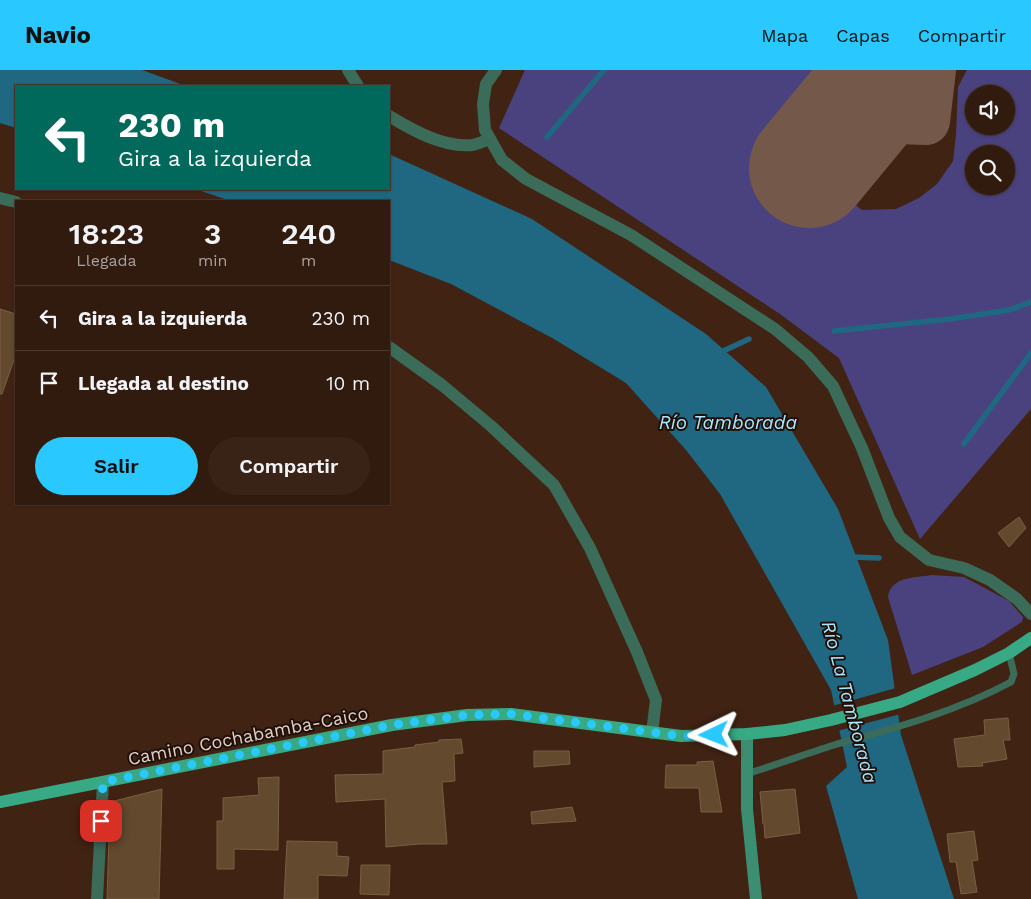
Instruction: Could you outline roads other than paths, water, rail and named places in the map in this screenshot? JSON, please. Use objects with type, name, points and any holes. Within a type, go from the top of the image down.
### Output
[{"type":"main road","name":"Camino Cochabamba-Caico","points":[[0,802],[392,725],[467,715],[511,714],[681,736],[747,734],[785,730],[900,702],[945,684],[1009,653],[1031,638]]},
{"type":"main road","points":[[747,734],[747,809],[756,899]]},
{"type":"street","points":[[348,70],[357,85]]},
{"type":"street","points":[[496,70],[486,84],[483,104],[485,130],[502,160],[526,179],[631,236],[775,329],[808,357],[832,386],[862,448],[889,518],[900,537],[929,560],[964,568],[990,580],[1017,599],[1031,614]]},
{"type":"street","points":[[390,117],[410,129],[454,145],[474,145],[490,139]]},
{"type":"street","points":[[0,198],[15,202]]},
{"type":"street","points":[[390,348],[442,385],[484,420],[554,485],[590,548],[637,652],[656,700],[652,732]]},
{"type":"street","points":[[96,899],[103,782]]},
{"type":"lane","points":[[746,774],[831,746],[912,723],[989,694],[1011,682],[1014,674],[1009,653]]},
{"type":"water","points":[[0,70],[142,70],[183,85],[15,85],[15,128],[0,123]]},
{"type":"water","name":"Río Tamborada","points":[[390,154],[532,219],[706,334],[766,387],[838,509],[888,640],[901,735],[954,899],[858,899],[826,786],[847,767],[831,690],[720,494],[686,450],[626,383],[554,339],[451,284],[390,260],[390,200],[228,200],[198,190],[390,190]]},
{"type":"waterway","points":[[547,137],[604,70]]},
{"type":"waterway","points":[[834,331],[950,319],[1009,310],[1031,302]]},
{"type":"waterway","points":[[719,353],[749,339]]},
{"type":"waterway","points":[[964,444],[1031,353]]},
{"type":"waterway","points":[[852,557],[879,558]]},
{"type":"water label","name":"Río La Tamborada","points":[[850,702]]}]
